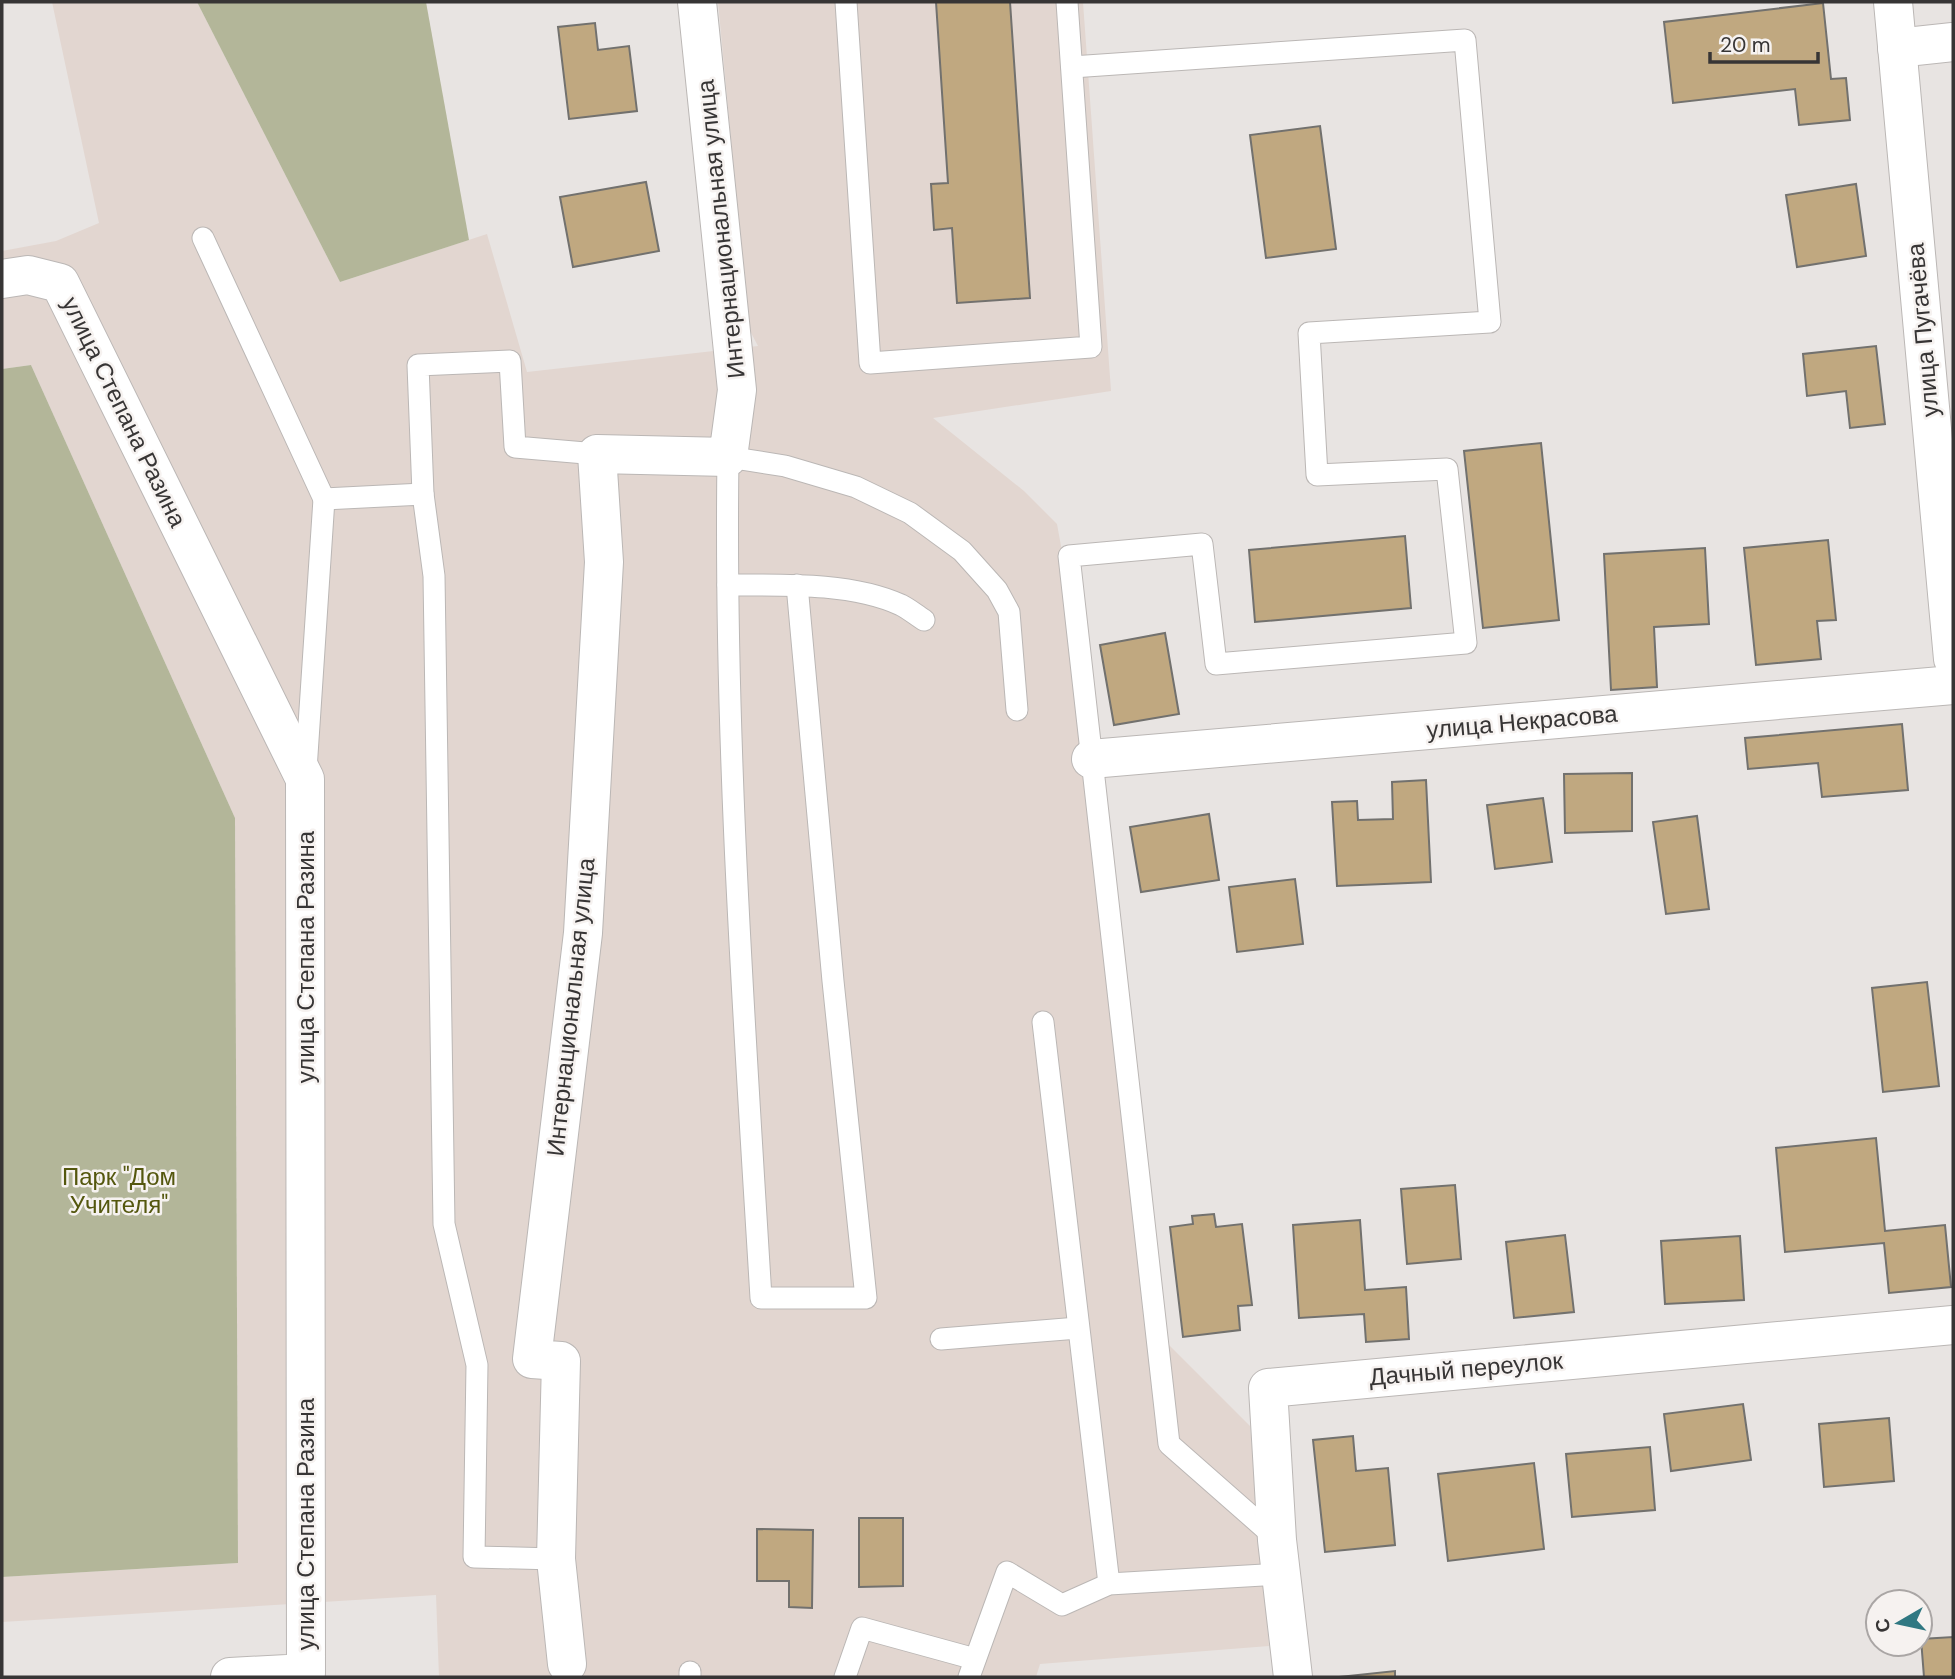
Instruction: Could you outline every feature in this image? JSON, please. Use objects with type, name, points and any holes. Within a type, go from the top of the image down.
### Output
[{"type":"street","name":"Интернациональная улица","points":[[697,2],[737,390],[728,457]]},
{"type":"street","name":"улица Пугачёва","points":[[1893,2],[1953,659]]},
{"type":"street","points":[[1897,48],[1953,42]]},
{"type":"street","name":"улица Степана Разина","points":[[2,279],[28,275],[60,283],[305,779],[306,1673],[230,1677]]},
{"type":"street","name":"Интернациональная улица","points":[[567,1664],[556,1559],[561,1362],[532,1359],[583,933],[604,562],[597,454]]},
{"type":"street","points":[[597,454],[728,457]]},
{"type":"street","name":"улица Некрасова","points":[[1091,760],[1953,685]]},
{"type":"street","name":"Дачный переулок","points":[[1293,1677],[1279,1557],[1268,1388],[1953,1325]]},
{"type":"lane","points":[[846,2],[870,363],[1091,347],[1067,2]]},
{"type":"lane","points":[[1072,66],[1465,40],[1490,322],[1309,333],[1317,475],[1447,469],[1466,643],[1216,664],[1202,544],[1069,556],[1168,1444],[1279,1557]]},
{"type":"lane","points":[[203,237],[324,499],[305,779]]},
{"type":"lane","points":[[556,1559],[474,1557],[477,1365],[444,1224],[434,576],[422,494],[418,365],[510,361],[515,447],[597,454]]},
{"type":"lane","points":[[797,585],[833,981],[866,1298],[761,1298],[737,895],[727,585],[728,457],[785,467],[856,486],[910,513],[962,551],[998,590],[1009,612],[1017,710]]},
{"type":"lane","points":[[324,499],[422,494]]},
{"type":"lane","points":[[727,585],[797,585],[852,591],[900,605],[924,620]]},
{"type":"lane","points":[[1043,1022],[1109,1584]]},
{"type":"lane","points":[[941,1339],[1079,1328]]},
{"type":"lane","points":[[845,1677],[862,1628],[972,1668],[1007,1572],[1062,1605],[1109,1584],[1279,1557]]},
{"type":"shaded area","points":[[52,2],[197,2],[340,282],[487,234],[527,372],[758,346],[749,329],[718,2],[1083,2],[1111,391],[933,418],[1024,491],[1057,524],[1087,689],[1168,1344],[1250,1426],[1269,1646],[1040,1664],[1036,1677],[439,1677],[436,1595],[2,1622],[2,1577],[238,1563],[235,818],[31,365],[2,369],[2,251],[56,241],[99,223]]},
{"type":"green space","points":[[197,2],[426,2],[469,240],[340,282]]},
{"type":"green space","name":"Парк \"Дом Учителя\"","points":[[31,365],[235,818],[238,1563],[2,1577],[2,369]]},
{"type":"building","points":[[936,2],[1010,2],[1030,298],[957,303],[952,228],[934,230],[931,184],[948,183]]},
{"type":"building","points":[[1823,3],[1831,79],[1846,78],[1850,120],[1799,125],[1795,89],[1673,103],[1664,22]]},
{"type":"building","points":[[595,23],[598,50],[629,46],[637,111],[569,119],[558,27]]},
{"type":"building","points":[[1320,126],[1336,249],[1266,258],[1250,135]]},
{"type":"building","points":[[646,182],[659,251],[573,267],[560,197]]},
{"type":"building","points":[[1856,184],[1866,256],[1797,267],[1786,195]]},
{"type":"building","points":[[1876,346],[1885,424],[1850,428],[1846,391],[1807,396],[1803,354]]},
{"type":"building","points":[[1541,443],[1559,620],[1483,628],[1464,451]]},
{"type":"building","points":[[1405,536],[1411,608],[1255,622],[1249,550]]},
{"type":"building","points":[[1828,540],[1836,620],[1817,621],[1821,659],[1756,665],[1744,548]]},
{"type":"building","points":[[1705,548],[1709,624],[1654,627],[1657,687],[1611,690],[1604,554]]},
{"type":"building","points":[[1165,633],[1179,714],[1114,725],[1100,645]]},
{"type":"building","points":[[1902,724],[1908,790],[1822,797],[1818,763],[1748,769],[1745,738]]},
{"type":"building","points":[[1632,773],[1632,831],[1565,833],[1564,774]]},
{"type":"building","points":[[1426,780],[1431,882],[1337,886],[1332,802],[1357,801],[1358,820],[1393,819],[1392,782]]},
{"type":"building","points":[[1543,798],[1552,862],[1495,869],[1487,805]]},
{"type":"building","points":[[1209,814],[1219,880],[1141,892],[1130,827]]},
{"type":"building","points":[[1697,816],[1709,909],[1666,914],[1653,822]]},
{"type":"building","points":[[1295,879],[1303,944],[1237,952],[1229,887]]},
{"type":"building","points":[[1927,982],[1939,1086],[1883,1092],[1872,988]]},
{"type":"building","points":[[1876,1138],[1885,1231],[1945,1225],[1951,1287],[1889,1293],[1884,1243],[1785,1252],[1776,1148]]},
{"type":"building","points":[[1455,1185],[1461,1259],[1407,1264],[1401,1189]]},
{"type":"building","points":[[1214,1214],[1216,1227],[1242,1224],[1252,1305],[1238,1306],[1240,1330],[1183,1337],[1170,1227],[1193,1224],[1192,1216]]},
{"type":"building","points":[[1360,1220],[1365,1290],[1406,1287],[1409,1339],[1366,1342],[1364,1314],[1299,1318],[1293,1225]]},
{"type":"building","points":[[1565,1235],[1574,1312],[1514,1318],[1506,1242]]},
{"type":"building","points":[[1740,1236],[1744,1300],[1665,1304],[1661,1241]]},
{"type":"building","points":[[1743,1404],[1751,1460],[1671,1471],[1664,1414]]},
{"type":"building","points":[[1889,1418],[1894,1481],[1824,1487],[1819,1424]]},
{"type":"building","points":[[1353,1436],[1356,1471],[1388,1468],[1395,1545],[1325,1552],[1313,1440]]},
{"type":"building","points":[[1650,1447],[1655,1510],[1572,1517],[1566,1454]]},
{"type":"building","points":[[1534,1463],[1544,1549],[1448,1561],[1438,1474]]},
{"type":"building","points":[[859,1518],[903,1518],[903,1586],[859,1587]]},
{"type":"building","points":[[757,1529],[813,1530],[812,1608],[789,1607],[789,1581],[757,1581]]},
{"type":"building","points":[[1953,1637],[1953,1677],[1924,1677],[1922,1658],[1934,1658],[1934,1638]]},
{"type":"building","points":[[1395,1671],[1395,1677],[1339,1677]]}]
